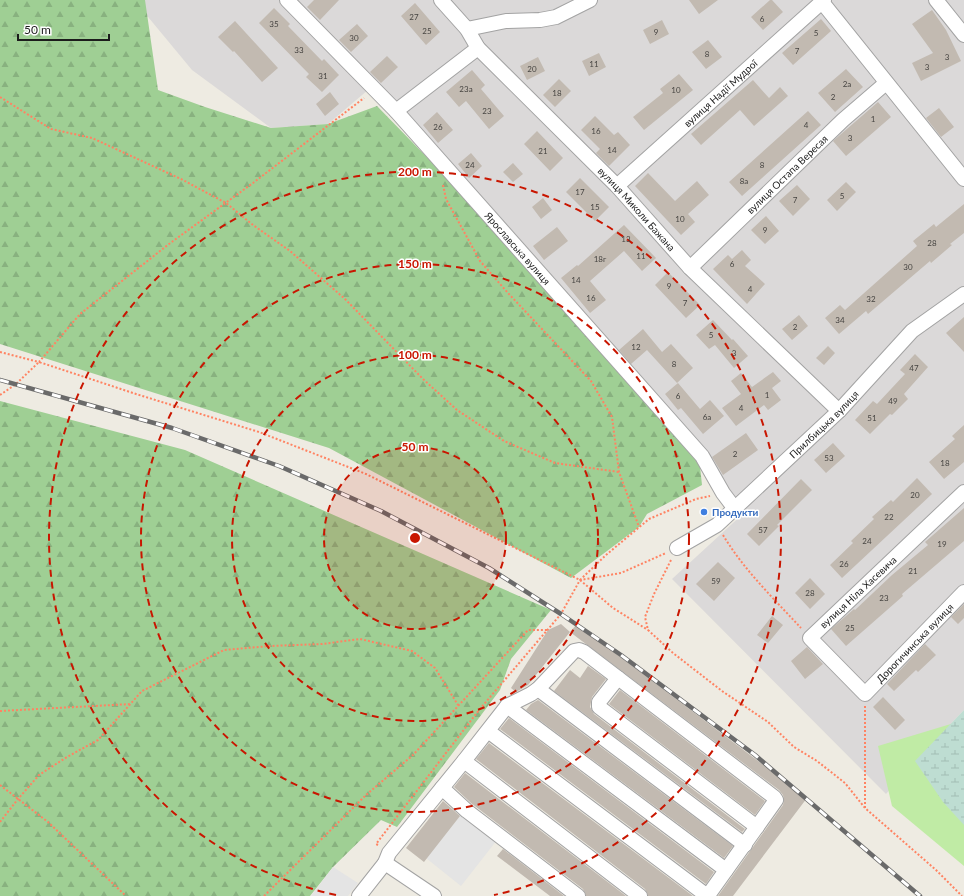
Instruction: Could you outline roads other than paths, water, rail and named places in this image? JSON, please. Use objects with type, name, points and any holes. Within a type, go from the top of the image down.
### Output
[{"type":"street","name":"Ярославська вулиця","points":[[287,0],[396,111],[702,456],[723,493],[735,509]]},
{"type":"street","name":"вулиця Миколи Бажана","points":[[441,0],[467,29],[478,48],[617,186],[690,268],[839,411]]},
{"type":"street","points":[[467,29],[506,21],[540,20],[556,17],[590,0]]},
{"type":"street","points":[[936,0],[964,35]]},
{"type":"street","points":[[823,1],[964,179]]},
{"type":"street","name":"вулиця Надії Мудрої","points":[[617,186],[823,1]]},
{"type":"street","points":[[396,111],[478,48]]},
{"type":"street","name":"вулиця Остапа Вересая","points":[[690,268],[843,120],[886,82]]},
{"type":"street","name":"Прилбицька вулиця","points":[[677,548],[717,525],[839,411],[912,331],[964,294]]},
{"type":"street","name":"вулиця Ніла Хасевича","points":[[865,694],[810,638],[964,492]]},
{"type":"street","name":"Дорогичинська вулиця","points":[[865,694],[964,592]]},
{"type":"street","points":[[359,896],[387,858],[464,761],[488,730],[507,706],[538,689],[574,651],[579,650],[584,652],[774,797],[775,802],[709,894],[706,895],[488,730]]},
{"type":"street","points":[[618,678],[599,702],[600,707],[758,827]]},
{"type":"street","points":[[538,689],[744,845]]},
{"type":"street","points":[[507,706],[726,870]]},
{"type":"street","points":[[464,761],[640,896]]},
{"type":"street","points":[[442,788],[467,811],[578,896]]},
{"type":"street","points":[[387,858],[434,896]]},
{"type":"railway","points":[[0,380],[172,428],[279,466],[381,511],[489,568],[561,614],[621,655],[755,755],[920,896]]},
{"type":"place","name":"Продукти","points":[[704,512]]}]
